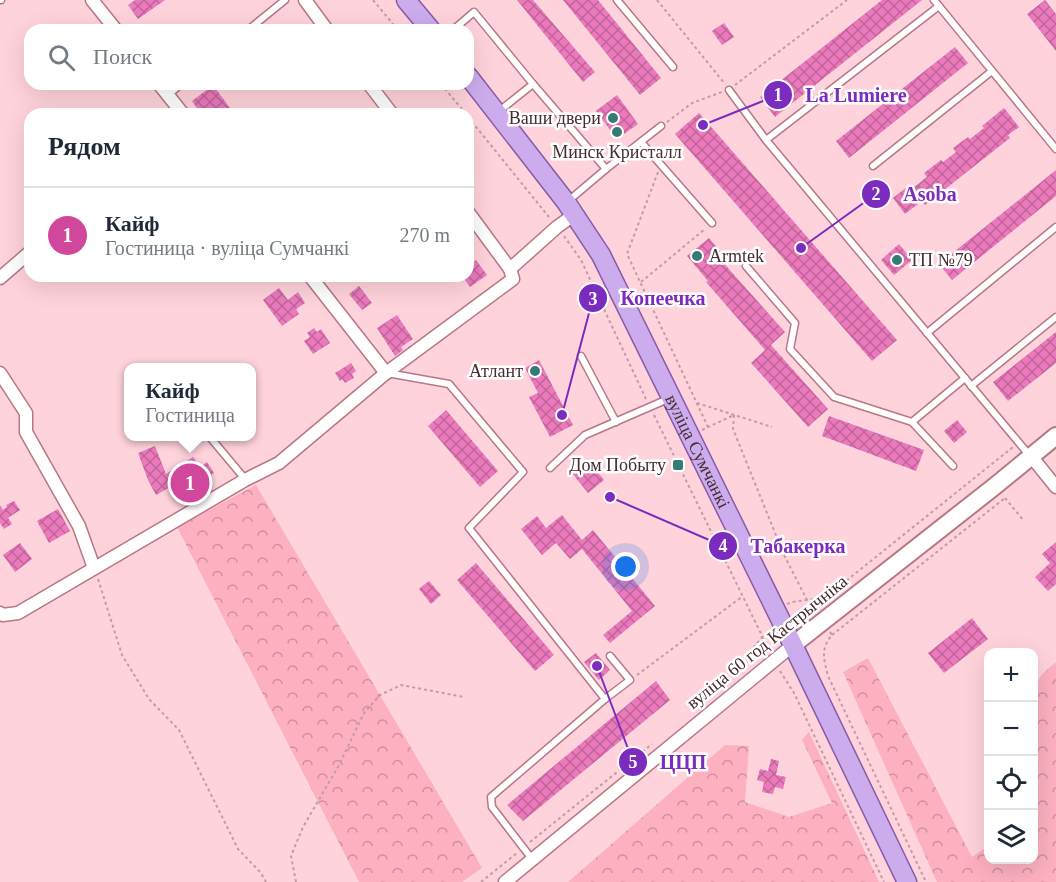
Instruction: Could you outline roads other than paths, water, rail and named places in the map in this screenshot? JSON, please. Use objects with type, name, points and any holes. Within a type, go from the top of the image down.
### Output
[{"type":"main road","points":[[406,0],[426,24]]},
{"type":"main road","name":"вуліца Сумчанкі","points":[[474,83],[570,208],[601,255],[794,645],[907,882]]},
{"type":"street","points":[[92,0],[111,24]]},
{"type":"street","points":[[305,0],[323,24]]},
{"type":"street","points":[[164,90],[178,108]]},
{"type":"street","points":[[374,90],[387,108]]},
{"type":"street","points":[[510,269],[557,227],[570,208]]},
{"type":"street","points":[[0,613],[3,615],[18,613],[245,480],[279,463],[386,373],[513,279],[510,269],[474,220]]},
{"type":"street","points":[[0,278],[24,257]]},
{"type":"street","points":[[315,282],[386,373]]},
{"type":"street","points":[[0,373],[26,413],[26,432],[79,526],[94,568]]},
{"type":"street","name":"вуліца 60 год Кастрычніка","points":[[505,882],[794,645],[1000,492],[1031,456],[1056,436]]},
{"type":"street","points":[[1031,456],[1056,487]]},
{"type":"lane","points":[[255,24],[285,0]]},
{"type":"lane","points":[[617,0],[673,67]]},
{"type":"lane","points":[[766,140],[937,3],[1056,149]]},
{"type":"lane","points":[[460,24],[474,12],[532,84],[606,169]]},
{"type":"lane","points":[[873,166],[992,71]]},
{"type":"lane","points":[[497,112],[532,84]]},
{"type":"lane","points":[[168,95],[174,90]]},
{"type":"lane","points":[[729,90],[766,140],[1031,456]]},
{"type":"lane","points":[[570,208],[606,169],[661,126]]},
{"type":"lane","points":[[641,142],[712,223]]},
{"type":"lane","points":[[927,333],[1056,227]]},
{"type":"lane","points":[[746,266],[795,323],[790,349],[834,398],[912,422],[953,466]]},
{"type":"lane","points":[[971,386],[1056,317]]},
{"type":"lane","points":[[581,356],[616,422]]},
{"type":"lane","points":[[386,373],[449,384],[523,472],[469,528],[605,699]]},
{"type":"lane","points":[[912,422],[965,378]]},
{"type":"lane","points":[[550,468],[585,435],[671,397]]},
{"type":"lane","points":[[213,441],[245,480]]},
{"type":"lane","points":[[532,859],[492,807],[491,797],[630,680],[610,657]]},
{"type":"place","name":"Ваши двери","points":[[613,118]]},
{"type":"place","name":"La Lumiere","points":[[703,125]]},
{"type":"place","name":"Минск Кристалл","points":[[617,132]]},
{"type":"place","name":"Asoba","points":[[801,248]]},
{"type":"place","name":"Armtek","points":[[697,256]]},
{"type":"place","name":"ТП №79","points":[[897,260]]},
{"type":"place","name":"Атлант","points":[[535,371]]},
{"type":"place","name":"Копеечка","points":[[562,415]]},
{"type":"place","name":"Дом Побыту","points":[[678,465]]},
{"type":"place","name":"Кайф","points":[[190,483]]},
{"type":"place","name":"Табакерка","points":[[610,497]]},
{"type":"place","name":"ЦЦП","points":[[597,666]]}]
